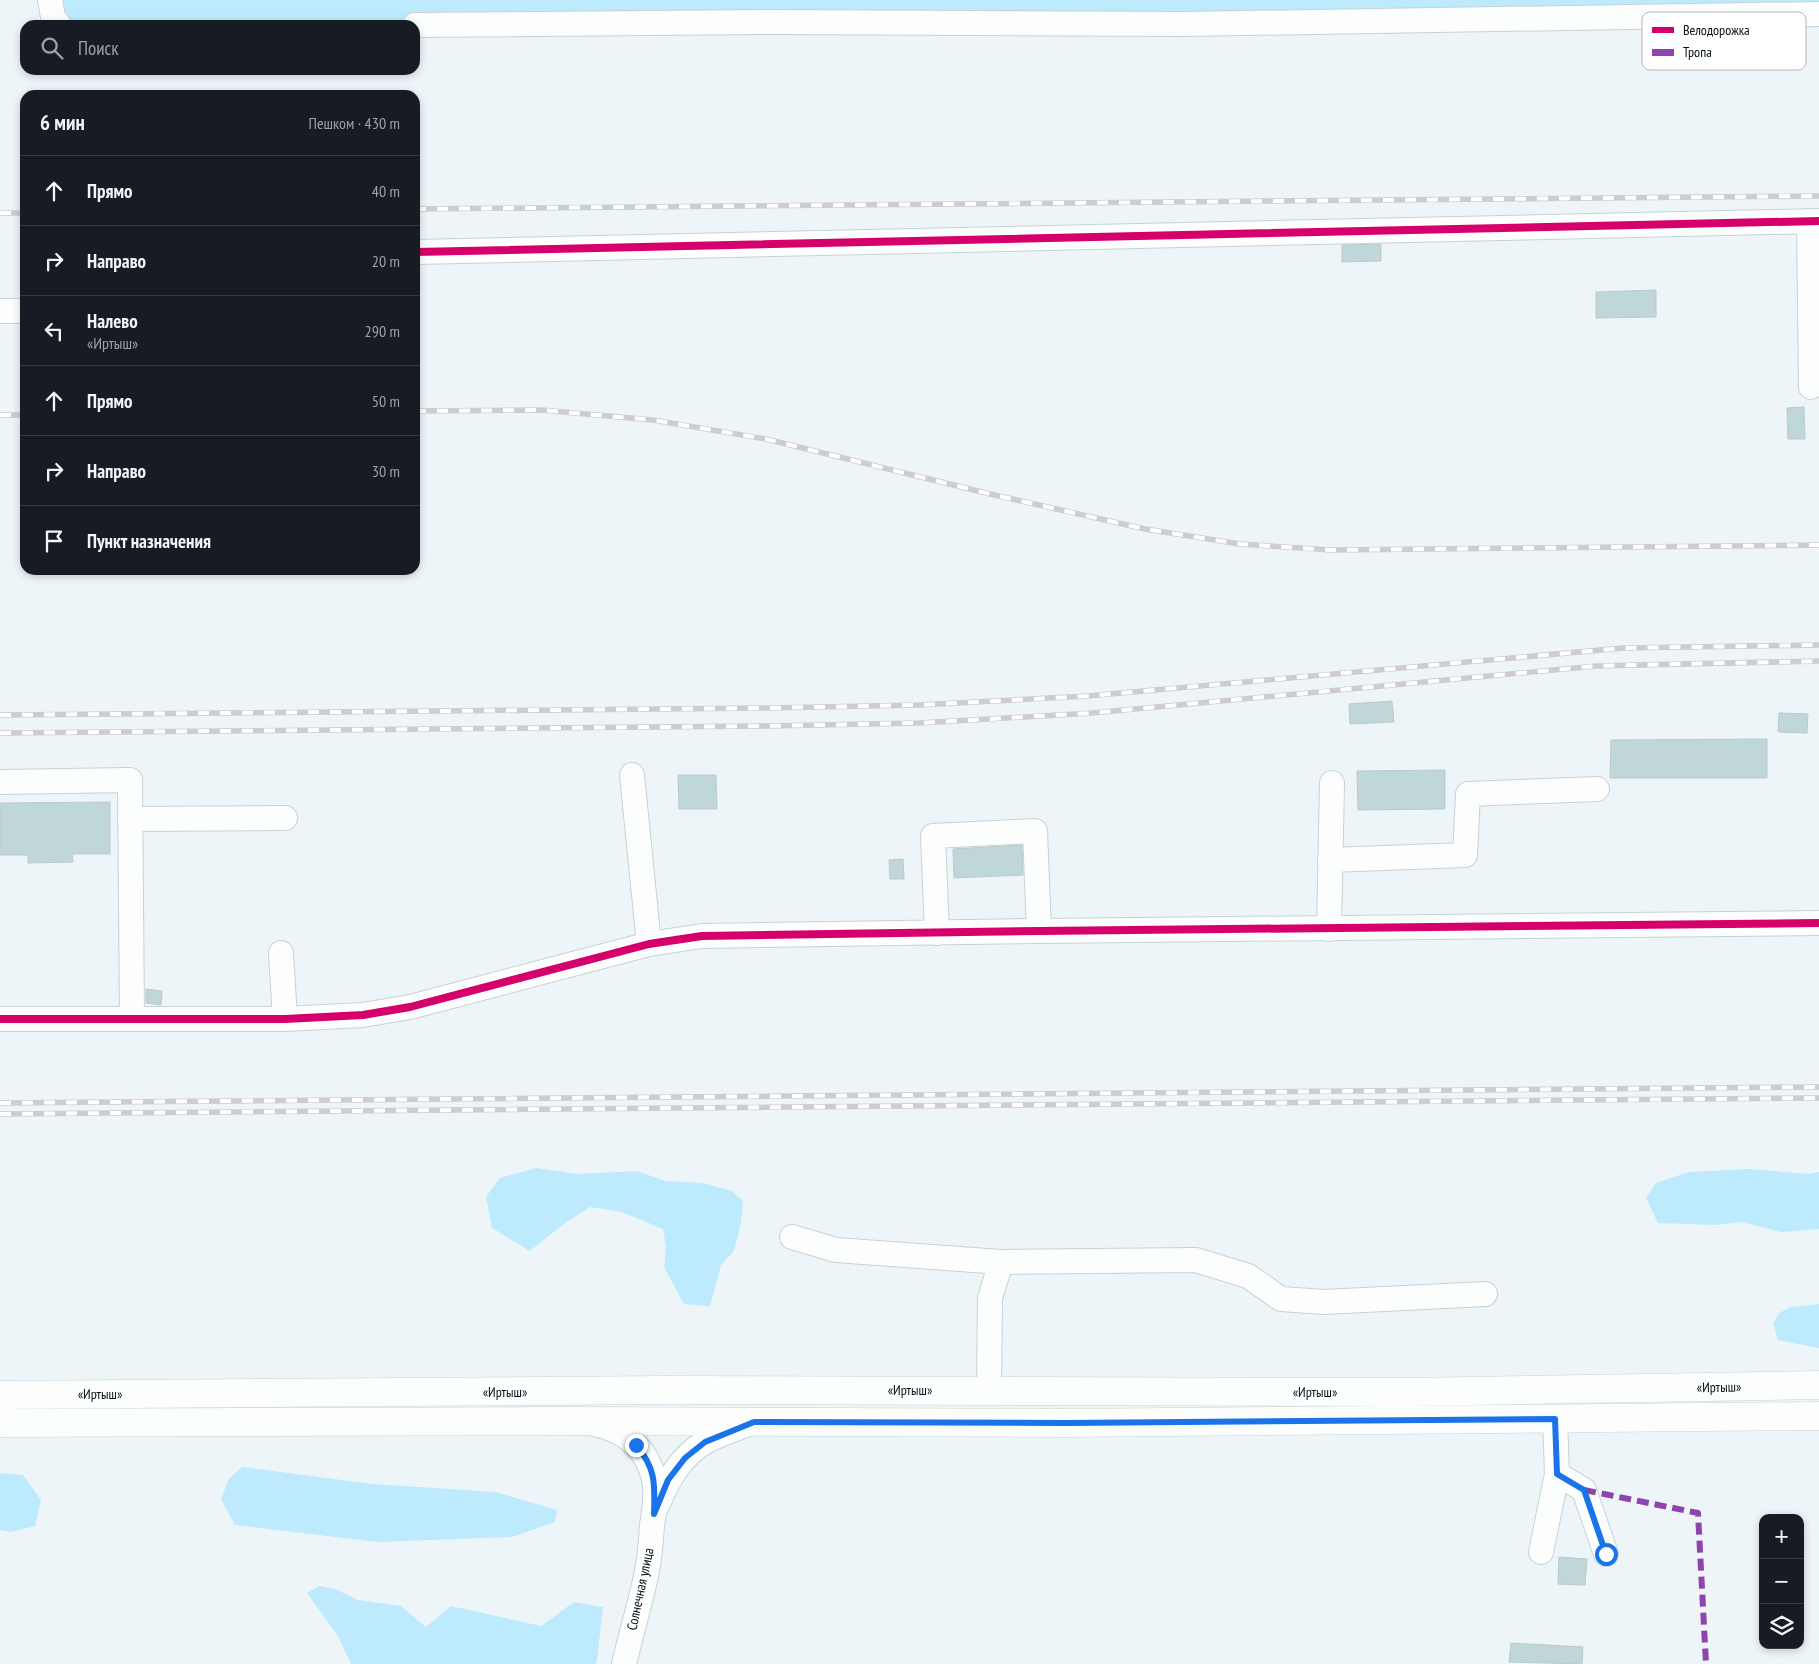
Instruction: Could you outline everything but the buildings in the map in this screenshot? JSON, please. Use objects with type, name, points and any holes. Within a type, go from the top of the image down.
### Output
[{"type":"main road","name":"«Иртыш»","points":[[0,1395],[664,1390],[1408,1392],[1819,1385]]},
{"type":"main road","name":"«Иртыш»","points":[[0,1423],[577,1421],[1075,1423],[1816,1417]]},
{"type":"street","points":[[50,0],[54,20]]},
{"type":"street","points":[[1806,14],[1819,14]]},
{"type":"street","points":[[420,25],[774,22],[1182,24],[1642,17]]},
{"type":"street","points":[[420,252],[1814,221],[1811,387]]},
{"type":"street","points":[[0,311],[20,310]]},
{"type":"street","points":[[632,775],[649,944]]},
{"type":"street","points":[[0,782],[130,780],[132,1018]]},
{"type":"street","points":[[1329,929],[1332,783]]},
{"type":"street","points":[[1330,860],[1465,856],[1468,794],[1597,790]]},
{"type":"street","points":[[130,819],[285,818]]},
{"type":"street","points":[[937,933],[933,836],[1034,831],[1039,930]]},
{"type":"street","points":[[0,1019],[285,1019],[363,1015],[410,1007],[649,944],[702,936],[1039,930],[1329,929],[1819,923]]},
{"type":"street","points":[[281,953],[285,1019]]},
{"type":"street","points":[[792,1237],[836,1250],[1001,1262],[1196,1260],[1248,1276],[1282,1299],[1324,1302],[1485,1294]]},
{"type":"street","points":[[989,1390],[990,1298],[1001,1262]]},
{"type":"street","points":[[1541,1552],[1557,1474],[1555,1419]]},
{"type":"street","points":[[577,1421],[611,1428],[628,1437],[643,1453],[652,1470],[655,1483],[654,1514]]},
{"type":"street","points":[[654,1514],[668,1480],[685,1458],[705,1442],[754,1422]]},
{"type":"street","points":[[1557,1474],[1584,1490],[1606,1554]]},
{"type":"street","name":"Солнечная улица","points":[[624,1664],[647,1570],[654,1514]]},
{"type":"shaded area","points":[[59,0],[1819,0],[1819,6],[370,20],[60,20]]},
{"type":"shaded area","points":[[536,1168],[578,1174],[637,1171],[665,1181],[702,1183],[732,1191],[743,1201],[741,1222],[734,1251],[721,1265],[710,1306],[684,1304],[664,1267],[666,1247],[663,1229],[622,1212],[590,1207],[565,1223],[530,1251],[492,1228],[486,1197],[500,1178]]},
{"type":"shaded area","points":[[1749,1169],[1809,1174],[1819,1172],[1819,1229],[1781,1232],[1743,1222],[1715,1225],[1658,1223],[1646,1198],[1656,1183],[1689,1172]]},
{"type":"shaded area","points":[[1819,1304],[1819,1348],[1778,1340],[1773,1323],[1779,1313],[1791,1307]]},
{"type":"shaded area","points":[[242,1467],[372,1484],[495,1492],[557,1510],[555,1522],[512,1537],[378,1542],[235,1525],[221,1499],[229,1479]]},
{"type":"shaded area","points":[[0,1473],[23,1475],[41,1500],[35,1526],[11,1532],[0,1530]]},
{"type":"shaded area","points":[[319,1586],[335,1589],[358,1600],[401,1606],[426,1627],[451,1606],[541,1626],[574,1602],[603,1607],[596,1664],[351,1664],[338,1636],[307,1593]]},
{"type":"railway","points":[[420,209],[1819,196]]},
{"type":"railway","points":[[0,213],[20,213]]},
{"type":"railway","points":[[420,411],[541,410],[653,420],[766,439],[990,494],[1145,529],[1240,544],[1331,550],[1819,545]]},
{"type":"railway","points":[[0,415],[20,415]]},
{"type":"railway","points":[[0,715],[919,705],[1088,696],[1623,648],[1819,645]]},
{"type":"railway","points":[[0,733],[919,723],[1092,713],[1596,666],[1819,661]]},
{"type":"railway","points":[[0,1103],[1819,1087]]},
{"type":"railway","points":[[0,1114],[1819,1098]]},
{"type":"marked path","points":[[1584,1490],[1698,1513],[1706,1664]]},
{"type":"cycle path","points":[[420,252],[1819,221]]},
{"type":"cycle path","points":[[0,1019],[285,1019],[363,1015],[410,1007],[649,944],[702,936],[1819,923]]},
{"type":"route","points":[[636,1445],[643,1453],[652,1470],[655,1483],[654,1514],[668,1480],[685,1458],[705,1442],[754,1422],[1065,1423],[1555,1419],[1557,1474],[1584,1490],[1606,1554]]}]
